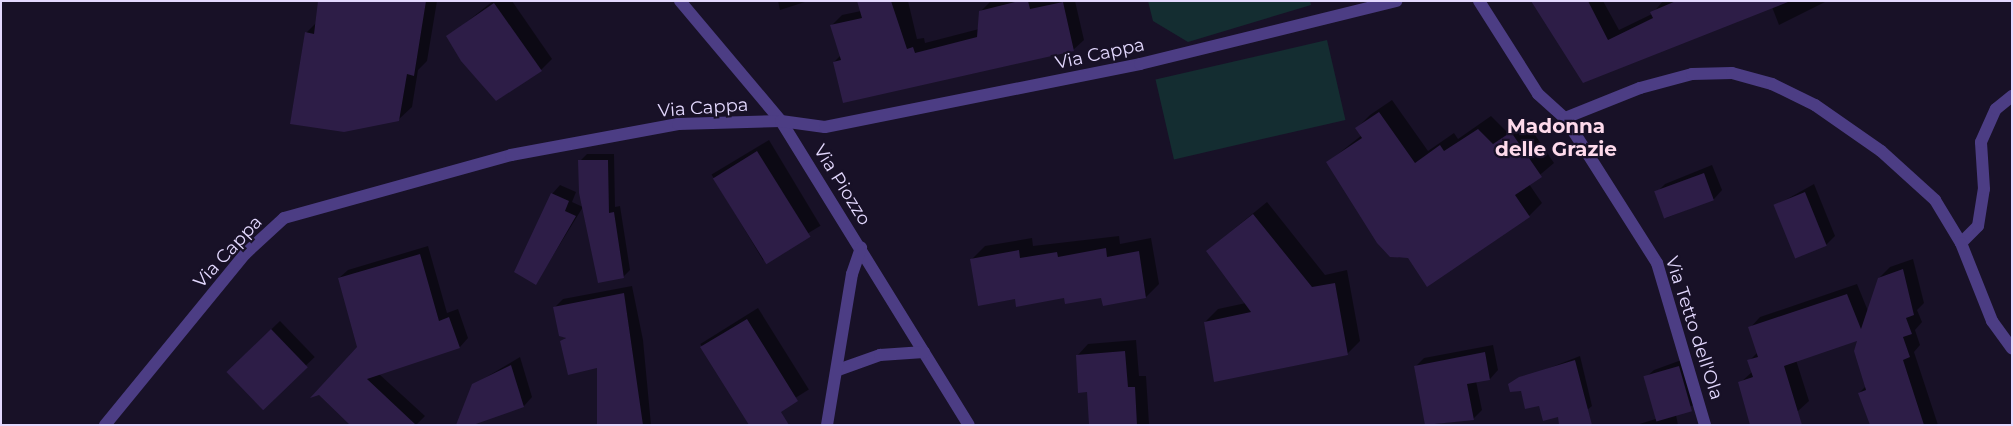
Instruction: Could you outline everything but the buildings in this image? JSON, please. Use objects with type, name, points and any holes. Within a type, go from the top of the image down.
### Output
[{"type":"street","name":"Via Piozzo","points":[[680,1],[781,121],[861,248],[852,274],[838,370],[827,425]]},
{"type":"street","name":"Via Cappa","points":[[105,425],[245,254],[284,218],[511,154],[678,124],[781,121],[835,125],[1140,64],[1396,1]]},
{"type":"street","points":[[1479,1],[1538,94],[1565,118],[1640,88],[1692,74],[1732,73],[1772,84],[1815,105],[1882,151],[1935,200],[1960,243],[1992,321],[2012,349]]},
{"type":"street","points":[[1960,243],[1978,226],[1984,190],[1981,142],[1996,109],[2012,96]]},
{"type":"street","name":"Via Tetto dell'Ola","points":[[1565,118],[1657,263],[1705,425]]},
{"type":"street","points":[[861,248],[969,425]]},
{"type":"street","points":[[838,370],[880,355],[924,352]]},
{"type":"green space","points":[[1148,1],[1310,1],[1311,5],[1188,42],[1153,21]]},
{"type":"green space","points":[[1327,40],[1345,120],[1174,159],[1156,80]]},
{"type":"district","name":"Madonna delle Grazie","points":[[1556,138]]}]
